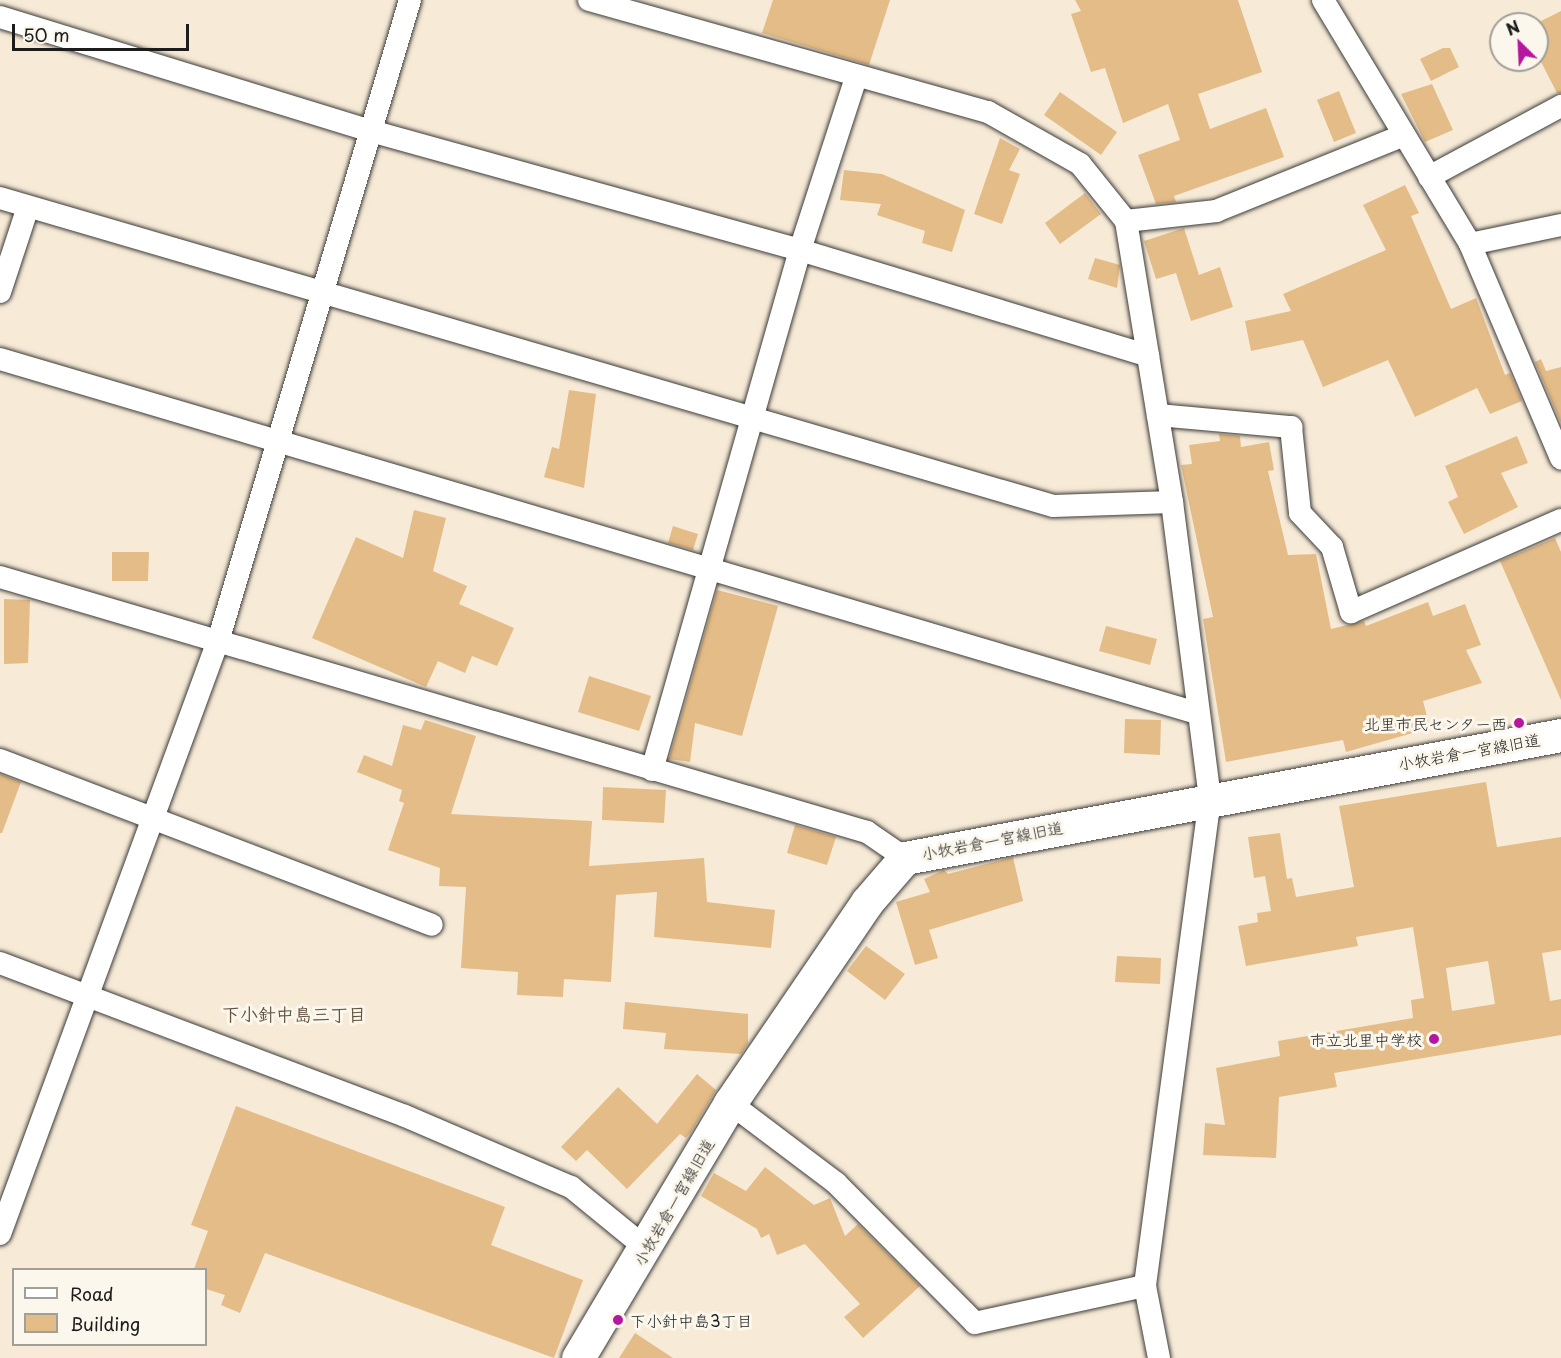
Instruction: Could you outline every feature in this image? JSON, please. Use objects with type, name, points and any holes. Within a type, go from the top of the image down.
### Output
[{"type":"street","points":[[0,1234],[90,997],[219,638],[325,294],[410,0]]},
{"type":"street","points":[[588,0],[856,78],[988,112],[1080,164],[1126,221],[1172,502],[1197,713],[1210,798],[1145,1286],[1159,1358]]},
{"type":"street","points":[[1323,0],[1470,244],[1561,458]]},
{"type":"street","points":[[0,17],[371,131],[800,250],[1148,356]]},
{"type":"street","points":[[652,770],[706,570],[753,418],[800,250],[856,78]]},
{"type":"street","points":[[1429,177],[1561,106]]},
{"type":"street","points":[[1126,221],[1216,210],[1404,135]]},
{"type":"street","points":[[0,198],[1053,506],[1172,502]]},
{"type":"street","points":[[0,292],[28,207]]},
{"type":"street","points":[[1470,244],[1561,225]]},
{"type":"street","points":[[0,359],[706,570],[1197,713]]},
{"type":"street","points":[[1158,415],[1291,427],[1300,513],[1332,547],[1351,612],[1561,520]]},
{"type":"street","points":[[0,577],[219,638],[652,770],[867,832],[905,858]]},
{"type":"street","name":"小牧岩倉一宮線旧道","points":[[578,1358],[647,1249],[730,1103],[867,902],[905,858],[1210,798],[1561,735]]},
{"type":"street","points":[[0,760],[432,925]]},
{"type":"street","points":[[0,963],[405,1116],[571,1187],[647,1249]]},
{"type":"street","points":[[730,1103],[836,1184],[975,1323],[1145,1286]]},
{"type":"building","points":[[773,0],[890,0],[869,65],[762,33]]},
{"type":"building","points":[[1075,0],[1238,0],[1262,72],[1198,94],[1210,129],[1266,108],[1284,157],[1174,196],[1176,202],[1156,204],[1138,155],[1180,140],[1168,104],[1123,123],[1105,68],[1091,72],[1071,14],[1081,11]]},
{"type":"building","points":[[1561,11],[1561,93],[1557,93],[1546,72],[1549,72],[1549,17]]},
{"type":"building","points":[[1443,48],[1450,48],[1459,67],[1431,81],[1420,59]]},
{"type":"building","points":[[1432,84],[1453,130],[1425,142],[1401,94]]},
{"type":"building","points":[[1339,91],[1356,133],[1334,142],[1317,100]]},
{"type":"building","points":[[1060,92],[1117,132],[1101,155],[1044,115]]},
{"type":"building","points":[[1000,138],[1020,149],[1009,170],[1020,174],[1002,224],[974,214]]},
{"type":"building","points":[[844,170],[882,174],[965,210],[952,252],[922,243],[925,231],[877,215],[881,204],[840,200]]},
{"type":"building","points":[[1405,185],[1419,213],[1411,216],[1451,309],[1476,298],[1505,375],[1510,373],[1522,401],[1490,414],[1477,388],[1415,417],[1388,360],[1323,387],[1303,340],[1251,351],[1245,321],[1291,311],[1283,294],[1386,250],[1363,205]]},
{"type":"building","points":[[1085,193],[1101,214],[1060,244],[1045,223]]},
{"type":"building","points":[[1184,228],[1199,275],[1220,267],[1233,307],[1191,321],[1176,273],[1156,279],[1144,241]]},
{"type":"building","points":[[1095,258],[1120,265],[1117,288],[1088,279]]},
{"type":"building","points":[[1541,359],[1546,371],[1561,367],[1561,423],[1535,362]]},
{"type":"building","points":[[569,390],[596,394],[584,488],[544,477],[552,447],[559,449]]},
{"type":"building","points":[[1219,434],[1240,436],[1241,447],[1269,442],[1274,470],[1268,471],[1288,555],[1316,554],[1331,629],[1364,621],[1366,626],[1428,602],[1433,616],[1465,604],[1481,645],[1466,650],[1482,683],[1423,701],[1430,728],[1346,752],[1343,740],[1226,762],[1203,619],[1213,617],[1181,465],[1192,464],[1189,445],[1220,441]]},
{"type":"building","points":[[1517,436],[1528,463],[1501,473],[1518,507],[1464,534],[1448,502],[1458,497],[1445,466]]},
{"type":"building","points":[[414,510],[446,518],[433,571],[467,586],[459,604],[514,628],[497,666],[472,656],[465,673],[438,661],[426,687],[312,638],[356,537],[403,558]]},
{"type":"building","points":[[673,526],[698,534],[693,550],[668,543]]},
{"type":"building","points":[[1555,538],[1561,552],[1561,700],[1500,561]]},
{"type":"building","points":[[112,552],[149,552],[148,581],[112,581]]},
{"type":"building","points":[[717,590],[778,606],[742,736],[695,723],[690,762],[669,759]]},
{"type":"building","points":[[4,599],[30,600],[28,663],[4,664]]},
{"type":"building","points":[[1106,626],[1157,639],[1150,665],[1099,651]]},
{"type":"building","points":[[589,676],[651,696],[639,731],[578,712]]},
{"type":"building","points":[[1125,719],[1161,720],[1160,755],[1124,753]]},
{"type":"building","points":[[425,720],[476,736],[451,814],[592,821],[589,866],[704,858],[707,902],[775,910],[771,948],[654,937],[657,892],[616,895],[611,982],[564,979],[563,997],[517,995],[518,972],[461,968],[466,887],[439,886],[440,868],[388,850],[404,803],[399,801],[402,790],[357,772],[364,755],[392,766],[403,725],[421,730]]},
{"type":"building","points":[[0,774],[21,782],[2,833],[0,833]]},
{"type":"building","points":[[1486,782],[1497,847],[1561,837],[1561,950],[1542,953],[1550,1001],[1561,999],[1561,1035],[1334,1073],[1337,1087],[1279,1097],[1276,1158],[1203,1155],[1205,1123],[1225,1125],[1216,1068],[1280,1056],[1278,1041],[1413,1018],[1411,1000],[1424,998],[1413,927],[1356,937],[1358,946],[1246,966],[1238,926],[1258,922],[1257,913],[1271,911],[1265,876],[1254,878],[1248,837],[1280,833],[1287,879],[1292,878],[1296,897],[1354,887],[1339,806]],"holes":[[[1488,961],[1495,1004],[1452,1011],[1446,968]]]},
{"type":"building","points":[[603,787],[666,790],[664,823],[602,820]]},
{"type":"building","points":[[795,825],[836,837],[827,865],[787,853]]},
{"type":"building","points":[[1013,857],[1023,901],[929,930],[938,958],[915,965],[896,902],[930,892],[924,879],[944,870],[948,874]]},
{"type":"building","points":[[866,946],[905,974],[885,1000],[847,971]]},
{"type":"building","points":[[1117,956],[1161,958],[1160,984],[1115,982]]},
{"type":"building","points":[[625,1002],[748,1014],[748,1043],[741,1054],[664,1049],[666,1033],[623,1029]]},
{"type":"building","points":[[697,1074],[716,1090],[691,1132],[686,1138],[680,1134],[627,1189],[587,1150],[576,1161],[561,1147],[618,1087],[657,1124]]},
{"type":"building","points":[[236,1106],[505,1207],[491,1245],[583,1280],[554,1358],[265,1253],[240,1313],[221,1305],[225,1295],[207,1289],[207,1268],[194,1268],[208,1231],[191,1225]]},
{"type":"building","points":[[765,1167],[814,1205],[830,1198],[845,1236],[858,1224],[920,1286],[863,1338],[844,1317],[860,1304],[805,1244],[777,1255],[769,1234],[761,1238],[757,1229],[701,1196],[714,1173],[746,1191]]},
{"type":"building","points":[[635,1333],[673,1358],[619,1358]]},
{"type":"place","name":"北里市民センター西","points":[[1519,723]]},
{"type":"place","name":"市立北里中学校","points":[[1434,1039]]},
{"type":"place","name":"下小針中島3丁目","points":[[618,1320]]},
{"type":"district","name":"下小針中島三丁目","points":[[294,1014]]}]
